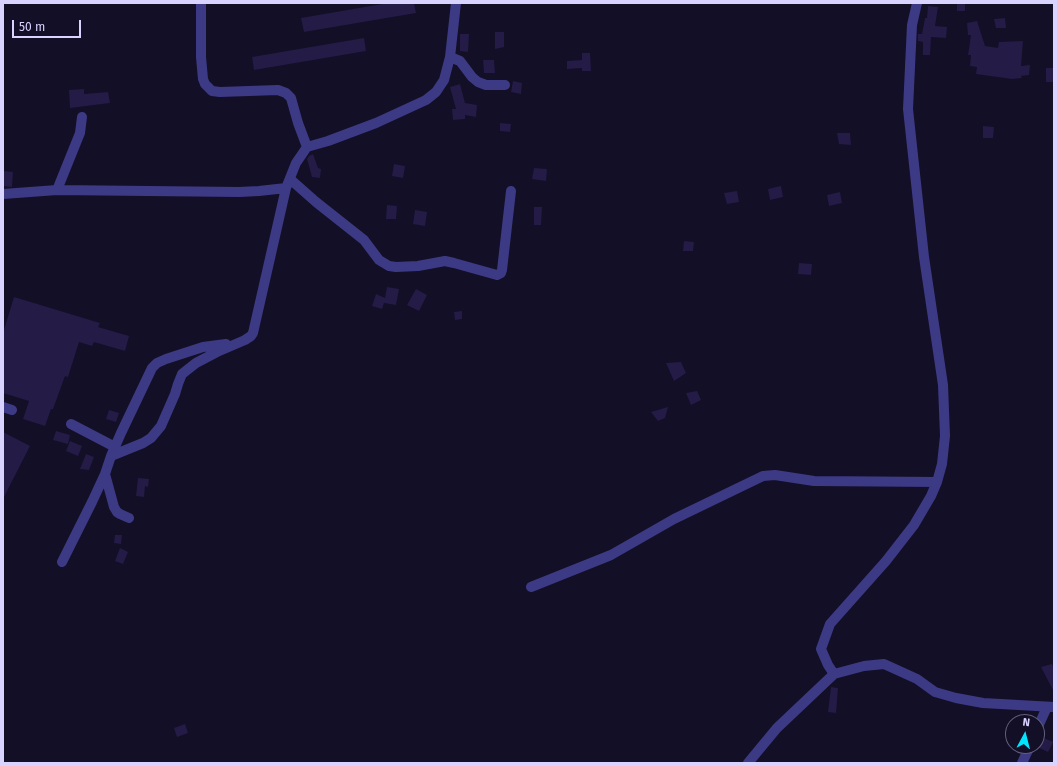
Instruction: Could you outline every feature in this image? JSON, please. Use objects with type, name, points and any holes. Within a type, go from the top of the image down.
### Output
[{"type":"street","points":[[201,3],[201,57],[203,79],[205,84],[212,91],[220,92],[278,90],[286,92],[291,98],[307,147]]},
{"type":"street","points":[[71,424],[113,451],[143,443],[151,438],[161,426],[182,374],[196,363],[251,336],[256,328],[288,183],[296,163],[307,147],[328,141],[376,122],[426,100],[436,92],[444,80],[450,57],[456,3]]},
{"type":"street","points":[[834,674],[821,649],[830,624],[886,561],[914,525],[931,496],[942,464],[945,436],[943,385],[924,257],[908,109],[912,25],[918,3]]},
{"type":"street","points":[[450,57],[460,60],[472,77],[478,82],[486,85],[505,85]]},
{"type":"street","points":[[58,190],[80,133],[82,117]]},
{"type":"street","points":[[3,194],[58,190],[239,192],[259,191],[288,183],[316,202],[364,240],[379,260],[389,266],[396,268],[445,262],[454,263],[497,275],[501,273],[502,270],[511,191]]},
{"type":"street","points":[[62,562],[84,520],[105,474],[113,451],[152,368],[157,363],[166,359],[203,347],[245,340]]},
{"type":"street","points":[[105,474],[116,512],[129,518]]},
{"type":"street","points":[[531,587],[611,555],[674,519],[763,476],[775,475],[814,481],[937,482]]},
{"type":"street","points":[[748,763],[777,728],[834,674],[864,666],[884,664],[917,679],[935,692],[956,698],[983,703],[1051,707],[1045,717]]},
{"type":"building","points":[[388,3],[414,3],[416,13],[304,32],[301,18]]},
{"type":"building","points":[[957,3],[965,3],[965,11],[957,11]]},
{"type":"building","points":[[928,6],[938,7],[935,26],[947,27],[946,38],[931,37],[930,55],[923,55],[923,42],[918,41],[918,34],[922,34],[925,18],[927,18]]},
{"type":"building","points":[[1005,18],[1006,28],[996,28],[994,19]]},
{"type":"building","points":[[977,21],[985,46],[998,48],[999,42],[1023,41],[1021,66],[1030,65],[1029,75],[1021,76],[1022,78],[1012,79],[976,74],[977,67],[970,66],[971,55],[968,55],[971,35],[968,35],[967,23]]},
{"type":"building","points":[[495,32],[504,32],[504,47],[495,49]]},
{"type":"building","points":[[460,34],[469,34],[468,52],[460,51]]},
{"type":"building","points":[[364,38],[366,51],[254,70],[252,57]]},
{"type":"building","points":[[582,53],[590,53],[591,71],[582,71],[582,68],[567,69],[567,61],[582,60]]},
{"type":"building","points":[[483,60],[494,60],[495,73],[484,73]]},
{"type":"building","points":[[1046,68],[1054,68],[1054,82],[1046,82]]},
{"type":"building","points":[[513,81],[522,83],[521,94],[511,92]]},
{"type":"building","points":[[460,84],[465,103],[477,105],[476,117],[465,115],[465,119],[453,120],[452,109],[456,109],[450,87]]},
{"type":"building","points":[[84,89],[84,94],[108,92],[110,103],[70,108],[69,90]]},
{"type":"building","points":[[500,123],[511,124],[510,132],[500,131]]},
{"type":"building","points":[[983,126],[994,127],[993,138],[983,138]]},
{"type":"building","points":[[837,133],[850,133],[851,145],[839,144]]},
{"type":"building","points":[[313,154],[318,168],[321,169],[320,178],[312,177],[307,159]]},
{"type":"building","points":[[394,164],[405,166],[403,178],[392,176]]},
{"type":"building","points":[[534,168],[547,169],[546,181],[532,179]]},
{"type":"building","points":[[4,171],[13,172],[12,187],[3,186]]},
{"type":"building","points":[[781,186],[783,197],[770,200],[768,189]]},
{"type":"building","points":[[737,191],[739,202],[727,204],[724,193]]},
{"type":"building","points":[[840,192],[842,203],[829,206],[827,195]]},
{"type":"building","points":[[387,205],[397,206],[396,219],[386,219]]},
{"type":"building","points":[[534,207],[542,207],[541,225],[534,225]]},
{"type":"building","points":[[415,210],[427,212],[425,226],[413,224]]},
{"type":"building","points":[[684,241],[694,242],[693,251],[683,251]]},
{"type":"building","points":[[799,263],[812,264],[811,275],[798,274]]},
{"type":"building","points":[[387,287],[399,289],[396,305],[384,303],[382,309],[372,306],[376,294],[385,298]]},
{"type":"building","points":[[416,289],[427,295],[419,311],[407,305]]},
{"type":"building","points":[[14,297],[100,323],[98,327],[129,336],[125,351],[94,342],[92,346],[79,342],[68,377],[65,376],[45,426],[23,419],[29,401],[3,393],[3,333]]},
{"type":"building","points":[[462,311],[462,319],[455,320],[454,312]]},
{"type":"building","points":[[681,362],[686,373],[674,381],[666,363]]},
{"type":"building","points":[[697,391],[701,400],[691,405],[686,393]]},
{"type":"building","points":[[668,407],[665,418],[658,421],[651,412]]},
{"type":"building","points":[[109,410],[119,413],[116,422],[106,419]]},
{"type":"building","points":[[56,431],[70,435],[68,444],[53,440]]},
{"type":"building","points":[[3,432],[30,446],[3,499]]},
{"type":"building","points":[[70,441],[82,446],[78,456],[66,451]]},
{"type":"building","points":[[86,454],[94,457],[89,470],[80,469]]},
{"type":"building","points":[[138,478],[149,479],[148,487],[145,486],[144,497],[136,496]]},
{"type":"building","points":[[115,535],[122,535],[121,544],[114,543]]},
{"type":"building","points":[[120,548],[128,552],[123,564],[115,561]]},
{"type":"building","points":[[1052,664],[1054,669],[1054,692],[1041,667]]},
{"type":"building","points":[[831,687],[838,688],[836,713],[828,712]]},
{"type":"building","points":[[185,724],[188,733],[177,737],[174,728]]},
{"type":"building","points":[[1045,738],[1053,742],[1048,752],[1045,751]]}]
